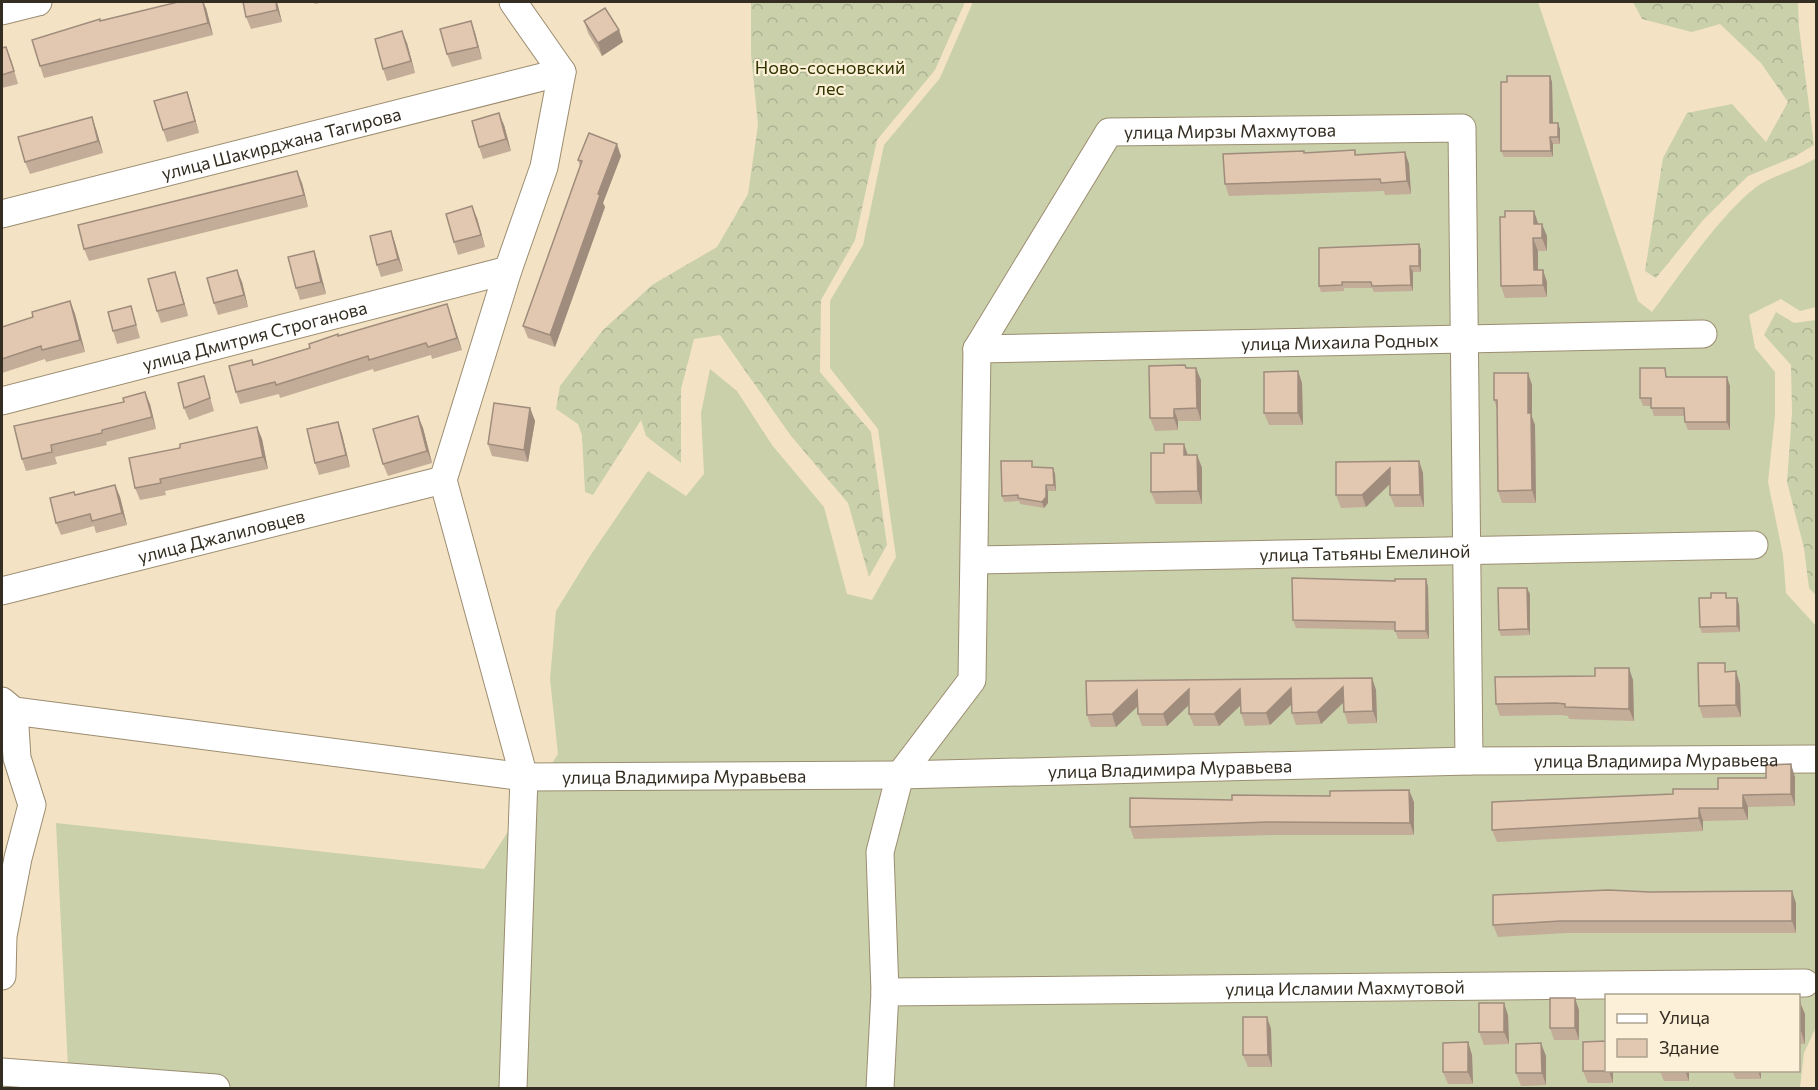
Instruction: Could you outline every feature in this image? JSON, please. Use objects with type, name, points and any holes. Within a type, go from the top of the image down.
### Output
[{"type":"street","points":[[2,11],[38,2]]},
{"type":"street","points":[[513,2],[562,72],[544,167],[508,270],[443,480],[524,777],[513,1089]]},
{"type":"street","name":"улица Шакирджана Тагирова","points":[[2,214],[562,72]]},
{"type":"street","name":"улица Мирзы Махмутова","points":[[976,350],[1109,132],[1462,128],[1464,340]]},
{"type":"street","name":"улица Дмитрия Строганова","points":[[2,401],[508,270]]},
{"type":"street","name":"улица Михаила Родных","points":[[976,350],[1703,334]]},
{"type":"street","points":[[1464,340],[1469,761]]},
{"type":"street","points":[[880,1089],[885,992],[880,852],[900,775],[972,680],[976,350]]},
{"type":"street","name":"улица Джалиловцев","points":[[2,591],[443,480]]},
{"type":"street","name":"улица Татьяны Емелиной","points":[[975,560],[1754,545]]},
{"type":"street","points":[[2,976],[3,936],[18,858],[32,805],[17,758],[8,706]]},
{"type":"street","name":"улица Владимира Муравьева","points":[[8,706],[524,777],[900,775],[1469,761],[1816,759]]},
{"type":"street","name":"улица Исламии Махмутовой","points":[[885,992],[1804,983]]},
{"type":"street","points":[[2,1072],[216,1089]]},
{"type":"green space","name":"Ново-сосновский лес","points":[[751,2],[965,2],[935,70],[877,140],[855,240],[821,300],[820,372],[871,432],[887,545],[869,577],[848,503],[791,436],[720,335],[694,339],[681,389],[681,463],[646,436],[641,420],[593,495],[585,492],[582,435],[578,424],[556,409],[560,386],[602,331],[652,285],[717,247],[748,194],[758,125],[751,54]]},
{"type":"green space","points":[[973,2],[1538,2],[1638,301],[1652,312],[1700,247],[1741,200],[1761,184],[1816,158],[1816,307],[1800,311],[1781,299],[1749,315],[1755,348],[1775,372],[1775,415],[1768,482],[1783,555],[1786,593],[1816,626],[1816,1027],[1804,1053],[1800,1088],[69,1088],[56,823],[484,869],[558,754],[550,679],[556,611],[648,471],[686,496],[704,474],[701,413],[710,369],[737,391],[772,445],[824,507],[847,594],[872,600],[896,557],[878,429],[830,368],[830,301],[863,245],[884,145],[940,78]]},
{"type":"green space","points":[[1633,2],[1798,2],[1814,145],[1794,157],[1748,176],[1704,219],[1656,278],[1645,271],[1663,158],[1687,113],[1732,104],[1766,142],[1788,102],[1761,63],[1720,24],[1692,32],[1642,19]]},
{"type":"green space","points":[[1776,312],[1794,323],[1816,320],[1816,595],[1809,588],[1804,548],[1787,482],[1792,413],[1791,365],[1764,335]]},
{"type":"building","points":[[178,2],[203,2],[208,23],[40,66],[32,40],[100,19],[100,21]]},
{"type":"building","points":[[243,2],[276,2],[277,10],[246,17]]},
{"type":"building","points":[[605,8],[619,30],[598,43],[584,21]]},
{"type":"building","points":[[471,21],[478,47],[447,54],[440,29]]},
{"type":"building","points":[[402,31],[411,61],[383,69],[375,39]]},
{"type":"building","points":[[6,47],[14,71],[2,75],[2,48]]},
{"type":"building","points":[[1507,76],[1550,76],[1550,123],[1558,123],[1558,137],[1550,137],[1551,151],[1501,151],[1501,82],[1507,82]]},
{"type":"building","points":[[187,92],[195,121],[163,130],[154,101]]},
{"type":"building","points":[[499,113],[506,139],[479,147],[472,121]]},
{"type":"building","points":[[92,117],[98,141],[25,162],[18,137]]},
{"type":"building","points":[[589,133],[617,144],[550,335],[523,326],[582,161],[578,160]]},
{"type":"building","points":[[1355,150],[1355,155],[1405,152],[1407,181],[1381,183],[1380,179],[1225,184],[1223,154]]},
{"type":"building","points":[[297,171],[304,195],[84,249],[78,225]]},
{"type":"building","points":[[472,206],[481,235],[454,242],[446,214]]},
{"type":"building","points":[[1505,211],[1534,211],[1534,224],[1542,224],[1542,238],[1533,238],[1534,270],[1543,270],[1543,285],[1501,286],[1500,217],[1505,217]]},
{"type":"building","points":[[391,231],[398,259],[377,265],[370,236]]},
{"type":"building","points":[[1419,244],[1419,266],[1410,266],[1411,285],[1372,286],[1371,282],[1342,282],[1342,285],[1319,286],[1319,248]]},
{"type":"building","points":[[314,251],[321,282],[296,288],[288,257]]},
{"type":"building","points":[[237,270],[244,295],[214,303],[207,278]]},
{"type":"building","points":[[175,272],[184,304],[157,311],[148,279]]},
{"type":"building","points":[[70,301],[80,340],[42,350],[41,346],[2,359],[2,327],[33,317],[32,312]]},
{"type":"building","points":[[447,304],[457,338],[428,347],[426,343],[369,360],[368,356],[276,385],[275,382],[236,392],[229,366],[252,360],[253,365],[310,348],[309,344],[338,334],[338,336]]},
{"type":"building","points":[[131,306],[136,325],[113,331],[108,312]]},
{"type":"building","points":[[1185,365],[1186,368],[1196,368],[1197,408],[1174,409],[1174,418],[1150,418],[1149,366]]},
{"type":"building","points":[[1640,368],[1665,368],[1666,377],[1727,377],[1727,422],[1685,422],[1684,408],[1651,408],[1651,398],[1640,398]]},
{"type":"building","points":[[1298,371],[1298,413],[1264,413],[1264,372]]},
{"type":"building","points":[[1494,373],[1528,373],[1532,490],[1498,491],[1497,400],[1494,400]]},
{"type":"building","points":[[204,376],[210,398],[184,408],[178,383]]},
{"type":"building","points":[[145,392],[152,417],[102,430],[102,433],[51,445],[52,452],[22,459],[14,426],[124,402],[123,398]]},
{"type":"building","points":[[494,403],[530,408],[524,450],[488,444]]},
{"type":"building","points":[[418,416],[427,451],[383,464],[373,429]]},
{"type":"building","points":[[338,422],[346,455],[315,463],[307,429]]},
{"type":"building","points":[[257,427],[263,457],[160,479],[161,483],[135,488],[129,458],[180,448],[180,444]]},
{"type":"building","points":[[1164,444],[1184,444],[1184,455],[1197,455],[1198,491],[1151,492],[1151,453],[1164,453]]},
{"type":"building","points":[[1001,461],[1032,461],[1032,467],[1053,468],[1054,485],[1046,485],[1046,497],[1042,502],[1018,498],[1018,495],[1002,496]]},
{"type":"building","points":[[1419,461],[1420,495],[1390,495],[1390,468],[1362,495],[1336,495],[1336,462]]},
{"type":"building","points":[[115,485],[122,513],[92,521],[90,514],[56,523],[50,498],[74,492],[75,495]]},
{"type":"building","points":[[1292,578],[1395,581],[1395,579],[1426,579],[1426,631],[1395,631],[1395,622],[1293,620]]},
{"type":"building","points":[[1498,588],[1527,588],[1528,629],[1499,630]]},
{"type":"building","points":[[1711,593],[1726,593],[1726,598],[1737,598],[1737,626],[1700,627],[1699,598],[1711,598]]},
{"type":"building","points":[[1698,663],[1725,663],[1725,672],[1736,671],[1736,705],[1699,706]]},
{"type":"building","points":[[1595,668],[1629,668],[1629,709],[1565,707],[1565,704],[1556,703],[1496,704],[1495,677],[1595,676]]},
{"type":"building","points":[[1372,678],[1373,711],[1344,712],[1343,687],[1317,712],[1292,713],[1291,688],[1266,713],[1241,713],[1240,689],[1214,714],[1189,714],[1189,689],[1163,714],[1138,714],[1137,690],[1112,714],[1087,715],[1086,681]]},
{"type":"building","points":[[1791,764],[1791,794],[1743,795],[1743,808],[1699,808],[1699,818],[1492,830],[1492,802],[1673,794],[1673,789],[1718,789],[1718,778],[1766,778],[1766,765]]},
{"type":"building","points":[[1409,790],[1410,823],[1268,822],[1130,827],[1130,798],[1232,800],[1232,795],[1330,796],[1330,791]]},
{"type":"building","points":[[1608,890],[1792,891],[1792,921],[1560,921],[1493,925],[1493,895]]},
{"type":"building","points":[[1550,998],[1575,998],[1575,1028],[1550,1028]]},
{"type":"building","points":[[1479,1003],[1504,1003],[1504,1032],[1479,1032]]},
{"type":"building","points":[[1243,1017],[1267,1017],[1268,1055],[1243,1055]]},
{"type":"building","points":[[1605,1041],[1605,1071],[1583,1071],[1583,1042]]},
{"type":"building","points":[[1468,1042],[1468,1072],[1443,1072],[1443,1043]]},
{"type":"building","points":[[1541,1043],[1542,1073],[1516,1073],[1516,1044]]}]
